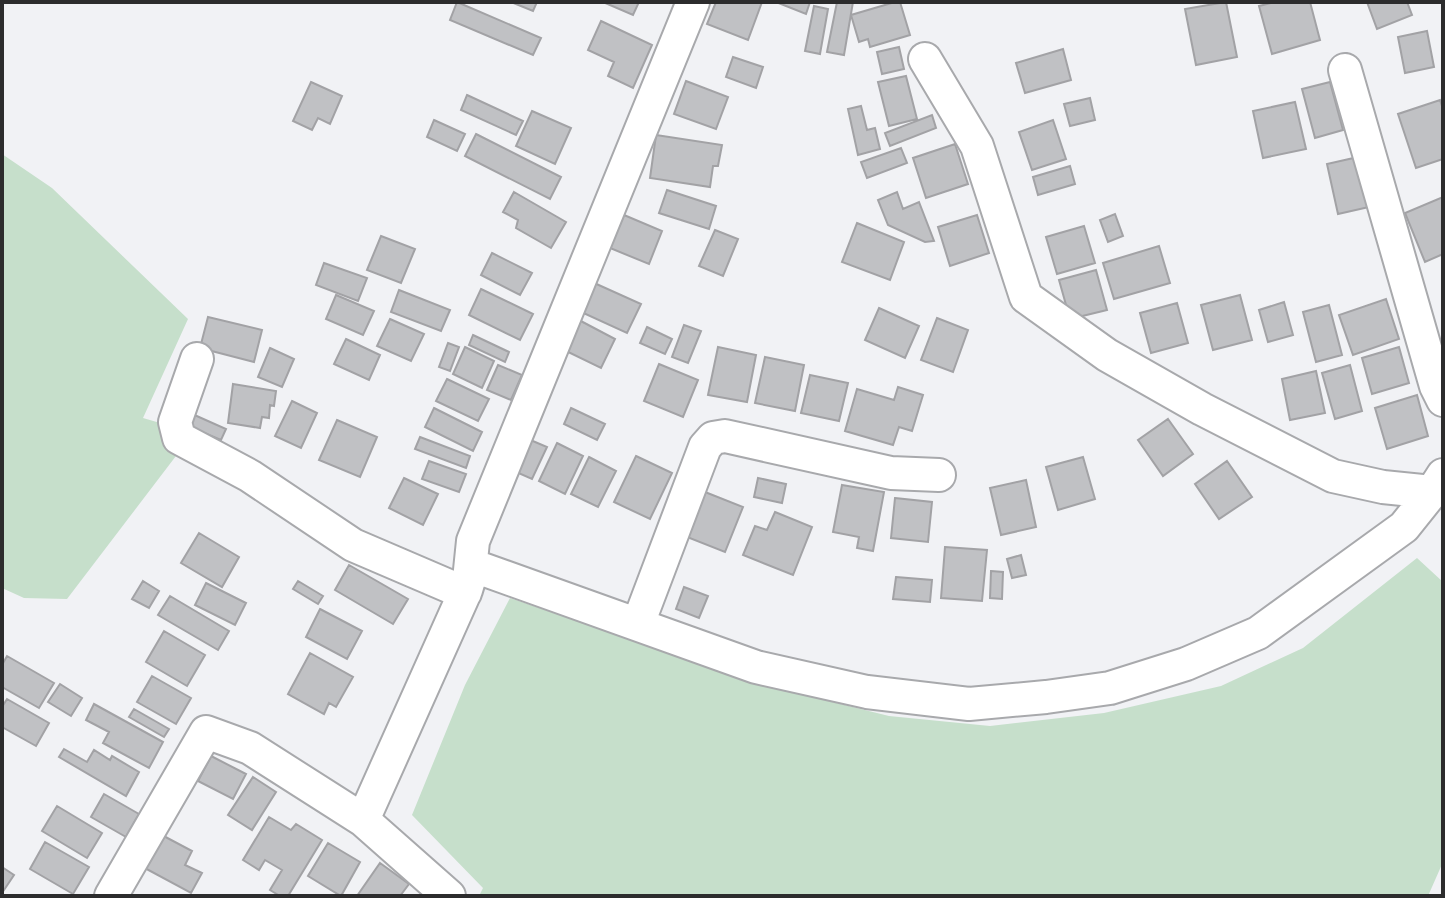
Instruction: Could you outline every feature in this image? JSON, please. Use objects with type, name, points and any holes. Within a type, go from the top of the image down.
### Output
[{"type":"street","points":[[363,820],[468,579],[473,541],[693,2]]},
{"type":"street","points":[[925,59],[977,146],[1026,297],[1107,355],[1202,409],[1333,476],[1383,487],[1438,484]]},
{"type":"street","points":[[1345,70],[1436,386],[1443,400]]},
{"type":"street","points":[[197,359],[175,422],[179,438],[250,476],[353,545],[638,624],[756,667],[867,692],[969,704],[1110,688],[1186,664],[1258,633],[1404,527],[1438,484]]},
{"type":"street","points":[[638,624],[705,447],[713,438],[725,436],[891,473],[939,475]]},
{"type":"street","points":[[111,896],[206,732],[250,748],[363,820],[449,896]]},
{"type":"green space","points":[[2,154],[52,188],[188,319],[143,418],[167,425],[179,452],[67,599],[24,598],[2,588]]},
{"type":"green space","points":[[1417,558],[1443,582],[1443,862],[1428,896],[479,896],[483,888],[412,815],[465,685],[510,598],[772,687],[889,716],[990,726],[1104,713],[1221,686],[1303,648]]},
{"type":"building","points":[[457,2],[541,38],[533,55],[450,20]]},
{"type":"building","points":[[511,2],[537,2],[533,11]]},
{"type":"building","points":[[603,2],[639,2],[633,15]]},
{"type":"building","points":[[716,2],[762,2],[748,40],[707,24]]},
{"type":"building","points":[[776,2],[810,2],[806,14]]},
{"type":"building","points":[[837,2],[853,2],[844,55],[827,52]]},
{"type":"building","points":[[900,2],[910,35],[870,47],[868,39],[859,42],[851,15]]},
{"type":"building","points":[[1226,2],[1237,57],[1196,65],[1185,9]]},
{"type":"building","points":[[1275,2],[1310,2],[1320,40],[1272,54],[1259,6]]},
{"type":"building","points":[[1367,2],[1407,2],[1412,15],[1377,29]]},
{"type":"building","points":[[814,6],[828,9],[820,54],[805,51]]},
{"type":"building","points":[[601,21],[652,45],[633,88],[608,76],[614,62],[588,50]]},
{"type":"building","points":[[1427,31],[1434,67],[1405,73],[1398,37]]},
{"type":"building","points":[[899,47],[904,69],[882,74],[877,52]]},
{"type":"building","points":[[1063,49],[1071,80],[1025,93],[1016,63]]},
{"type":"building","points":[[733,57],[763,67],[756,88],[726,77]]},
{"type":"building","points":[[906,76],[917,119],[889,126],[878,82]]},
{"type":"building","points":[[686,81],[728,97],[716,129],[674,114]]},
{"type":"building","points":[[311,82],[342,96],[330,124],[318,118],[312,130],[293,121]]},
{"type":"building","points":[[1330,82],[1343,130],[1315,138],[1302,89]]},
{"type":"building","points":[[467,95],[523,121],[516,135],[461,110]]},
{"type":"building","points":[[1090,98],[1095,120],[1070,126],[1064,104]]},
{"type":"building","points":[[1440,100],[1443,109],[1443,159],[1416,168],[1398,114]]},
{"type":"building","points":[[1295,102],[1306,149],[1263,158],[1253,111]]},
{"type":"building","points":[[861,106],[867,130],[875,128],[880,149],[858,155],[848,109]]},
{"type":"building","points":[[532,111],[571,128],[555,164],[516,146]]},
{"type":"building","points":[[932,115],[936,128],[890,146],[885,133]]},
{"type":"building","points":[[434,120],[465,134],[457,151],[427,137]]},
{"type":"building","points":[[1053,120],[1066,159],[1032,170],[1019,132]]},
{"type":"building","points":[[476,134],[561,177],[550,199],[465,156]]},
{"type":"building","points":[[656,135],[722,145],[718,166],[713,166],[710,187],[650,178]]},
{"type":"building","points":[[955,144],[968,184],[926,198],[913,158]]},
{"type":"building","points":[[901,148],[907,163],[867,178],[861,162]]},
{"type":"building","points":[[1358,157],[1369,207],[1338,214],[1327,164]]},
{"type":"building","points":[[1070,166],[1075,184],[1038,195],[1033,177]]},
{"type":"building","points":[[667,190],[716,206],[709,229],[659,213]]},
{"type":"building","points":[[514,192],[566,222],[551,248],[516,228],[518,220],[503,212]]},
{"type":"building","points":[[897,192],[903,209],[919,202],[934,241],[925,242],[888,225],[878,200]]},
{"type":"building","points":[[1443,197],[1443,254],[1425,262],[1405,213]]},
{"type":"building","points":[[1115,214],[1123,236],[1108,242],[1100,220]]},
{"type":"building","points":[[624,215],[662,231],[649,264],[610,248]]},
{"type":"building","points":[[977,215],[989,253],[950,266],[938,227]]},
{"type":"building","points":[[857,223],[904,242],[890,280],[842,262]]},
{"type":"building","points":[[1084,226],[1095,263],[1057,274],[1046,237]]},
{"type":"building","points":[[715,230],[738,239],[723,276],[699,266]]},
{"type":"building","points":[[381,236],[415,249],[401,283],[367,270]]},
{"type":"building","points":[[1159,246],[1170,283],[1114,299],[1103,263]]},
{"type":"building","points":[[492,253],[532,273],[520,295],[481,275]]},
{"type":"building","points":[[324,263],[367,278],[358,301],[316,285]]},
{"type":"building","points":[[1096,270],[1107,310],[1070,319],[1059,280]]},
{"type":"building","points":[[592,282],[641,304],[627,333],[579,311]]},
{"type":"building","points":[[481,289],[533,314],[520,340],[469,315]]},
{"type":"building","points":[[399,290],[450,310],[441,331],[391,312]]},
{"type":"building","points":[[336,295],[374,311],[363,335],[326,319]]},
{"type":"building","points":[[1240,295],[1252,340],[1213,350],[1201,305]]},
{"type":"building","points":[[1386,299],[1399,339],[1353,355],[1339,315]]},
{"type":"building","points":[[1284,302],[1293,335],[1268,342],[1259,310]]},
{"type":"building","points":[[1177,303],[1188,343],[1151,353],[1140,313]]},
{"type":"building","points":[[1329,305],[1342,355],[1316,362],[1303,312]]},
{"type":"building","points":[[879,308],[919,326],[905,358],[865,340]]},
{"type":"building","points":[[208,317],[262,330],[254,362],[200,348]]},
{"type":"building","points":[[937,318],[968,330],[953,372],[921,360]]},
{"type":"building","points":[[390,319],[424,334],[411,361],[377,346]]},
{"type":"building","points":[[577,319],[615,339],[601,368],[562,349]]},
{"type":"building","points":[[684,325],[701,331],[688,363],[672,357]]},
{"type":"building","points":[[647,327],[672,339],[665,354],[640,343]]},
{"type":"building","points":[[473,335],[509,352],[505,362],[469,345]]},
{"type":"building","points":[[346,339],[380,355],[369,380],[334,364]]},
{"type":"building","points":[[448,343],[459,347],[450,371],[439,367]]},
{"type":"building","points":[[465,347],[494,361],[482,388],[453,374]]},
{"type":"building","points":[[718,347],[756,355],[747,402],[708,395]]},
{"type":"building","points":[[1399,347],[1409,383],[1372,394],[1362,358]]},
{"type":"building","points":[[270,348],[294,359],[282,387],[258,377]]},
{"type":"building","points":[[765,357],[804,365],[795,411],[755,403]]},
{"type":"building","points":[[659,364],[698,380],[683,417],[644,401]]},
{"type":"building","points":[[498,365],[522,375],[511,400],[487,390]]},
{"type":"building","points":[[1350,365],[1362,411],[1335,419],[1322,373]]},
{"type":"building","points":[[1316,371],[1325,413],[1290,420],[1282,379]]},
{"type":"building","points":[[810,375],[848,383],[839,421],[801,413]]},
{"type":"building","points":[[447,379],[489,399],[478,421],[436,401]]},
{"type":"building","points":[[233,384],[276,391],[269,418],[262,417],[260,428],[228,423]]},
{"type":"building","points":[[898,387],[923,395],[912,431],[899,427],[893,445],[845,431],[857,389],[894,400]]},
{"type":"building","points":[[1417,395],[1428,436],[1387,449],[1375,408]]},
{"type":"building","points":[[292,401],[317,413],[301,448],[275,436]]},
{"type":"building","points":[[434,408],[482,432],[473,451],[425,427]]},
{"type":"building","points":[[571,408],[605,424],[597,440],[564,424]]},
{"type":"building","points":[[190,413],[226,429],[221,440],[185,425]]},
{"type":"building","points":[[1168,419],[1193,454],[1163,476],[1138,440]]},
{"type":"building","points":[[337,420],[377,437],[360,477],[319,460]]},
{"type":"building","points":[[521,436],[547,447],[532,479],[507,468]]},
{"type":"building","points":[[420,437],[470,456],[466,468],[415,449]]},
{"type":"building","points":[[557,443],[583,456],[565,494],[539,481]]},
{"type":"building","points":[[636,456],[672,473],[650,519],[614,502]]},
{"type":"building","points":[[589,457],[616,471],[598,507],[571,494]]},
{"type":"building","points":[[1083,457],[1095,499],[1058,510],[1046,467]]},
{"type":"building","points":[[429,461],[466,474],[459,492],[422,479]]},
{"type":"building","points":[[1227,461],[1252,497],[1219,519],[1195,484]]},
{"type":"building","points":[[404,478],[438,494],[423,525],[389,508]]},
{"type":"building","points":[[758,478],[786,484],[782,503],[754,497]]},
{"type":"building","points":[[1026,480],[1036,527],[1001,535],[990,488]]},
{"type":"building","points":[[842,485],[884,492],[873,551],[857,548],[859,537],[833,532]]},
{"type":"building","points":[[705,492],[743,507],[725,552],[687,537]]},
{"type":"building","points":[[895,498],[932,502],[928,542],[891,538]]},
{"type":"building","points":[[775,512],[812,527],[793,575],[743,555],[755,526],[767,530]]},
{"type":"building","points":[[199,533],[239,557],[222,587],[181,563]]},
{"type":"building","points":[[945,547],[987,550],[982,601],[941,598]]},
{"type":"building","points":[[1021,555],[1026,575],[1012,578],[1007,559]]},
{"type":"building","points":[[349,565],[408,599],[393,624],[335,590]]},
{"type":"building","points":[[991,571],[1003,572],[1002,599],[990,598]]},
{"type":"building","points":[[896,577],[932,580],[930,602],[893,599]]},
{"type":"building","points":[[143,581],[159,591],[149,608],[132,599]]},
{"type":"building","points":[[298,581],[323,596],[318,604],[293,589]]},
{"type":"building","points":[[206,583],[246,603],[235,625],[195,605]]},
{"type":"building","points":[[684,587],[708,596],[699,618],[676,609]]},
{"type":"building","points":[[170,596],[229,631],[218,650],[158,615]]},
{"type":"building","points":[[320,609],[362,631],[347,659],[306,637]]},
{"type":"building","points":[[164,631],[205,655],[187,686],[146,662]]},
{"type":"building","points":[[310,653],[353,677],[336,707],[329,703],[324,714],[288,694]]},
{"type":"building","points":[[7,656],[54,683],[39,708],[2,687],[2,665]]},
{"type":"building","points":[[152,676],[191,698],[176,724],[137,702]]},
{"type":"building","points":[[60,684],[82,698],[71,716],[48,702]]},
{"type":"building","points":[[7,699],[49,723],[36,746],[2,727],[2,707]]},
{"type":"building","points":[[94,704],[163,742],[149,768],[103,743],[109,732],[86,720]]},
{"type":"building","points":[[134,709],[169,729],[164,737],[129,717]]},
{"type":"building","points":[[64,749],[87,762],[94,750],[110,760],[112,756],[139,772],[126,796],[59,757]]},
{"type":"building","points":[[211,756],[246,774],[233,799],[198,781]]},
{"type":"building","points":[[253,777],[276,792],[252,830],[228,815]]},
{"type":"building","points":[[104,794],[139,814],[126,837],[91,817]]},
{"type":"building","points":[[57,806],[102,833],[87,858],[42,831]]},
{"type":"building","points":[[269,817],[291,830],[296,824],[322,840],[288,896],[280,896],[270,890],[282,870],[265,860],[259,870],[243,860]]},
{"type":"building","points":[[158,833],[192,851],[185,865],[202,873],[191,893],[141,866]]},
{"type":"building","points":[[45,842],[89,867],[73,894],[30,869]]},
{"type":"building","points":[[328,843],[360,862],[341,896],[308,876]]},
{"type":"building","points":[[380,863],[409,884],[400,896],[357,896]]},
{"type":"building","points":[[2,867],[14,875],[2,893]]}]
